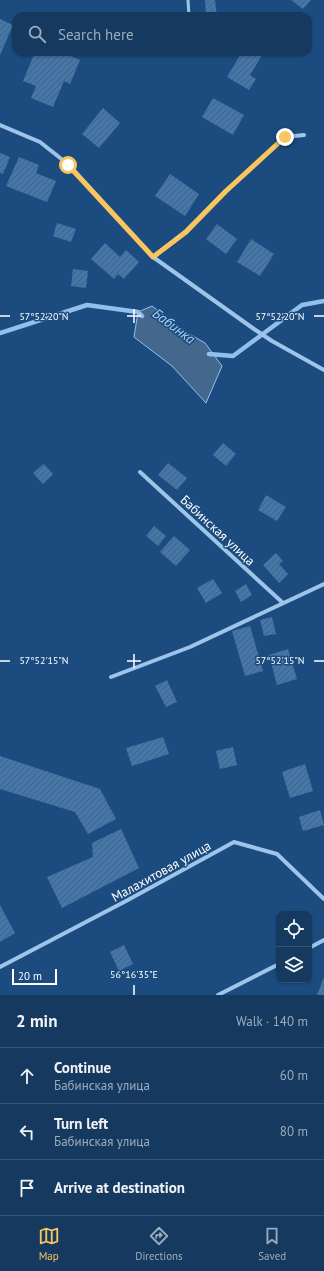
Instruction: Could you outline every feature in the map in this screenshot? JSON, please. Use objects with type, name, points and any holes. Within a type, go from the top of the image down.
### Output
[{"type":"street","points":[[0,125],[40,142],[68,165],[153,257],[272,341],[324,370]]},
{"type":"street","points":[[153,257],[186,232],[226,191],[285,137],[304,135]]},
{"type":"street","name":"Бабинская улица","points":[[140,472],[282,603]]},
{"type":"street","points":[[111,677],[190,647],[324,584]]},
{"type":"street","name":"Малахитовая улица","points":[[0,967],[234,842],[277,854],[324,899]]},
{"type":"street","points":[[311,947],[324,940]]},
{"type":"street","points":[[218,995],[276,966]]},
{"type":"lane","points":[[188,0],[189,12]]},
{"type":"water","points":[[152,306],[186,332],[205,343],[222,366],[206,403],[172,366],[134,337],[138,312]]},
{"type":"building","points":[[205,0],[215,0],[216,12],[206,12]]},
{"type":"building","points":[[291,0],[311,0],[303,9]]},
{"type":"building","points":[[0,19],[12,25],[12,27],[0,55]]},
{"type":"building","points":[[33,56],[70,56],[80,60],[70,84],[64,81],[53,107],[31,98],[36,86],[23,81]]},
{"type":"building","points":[[240,56],[262,56],[250,75],[256,79],[249,90],[227,77]]},
{"type":"building","points":[[213,98],[244,115],[233,135],[202,117]]},
{"type":"building","points":[[103,108],[120,123],[99,148],[82,134]]},
{"type":"building","points":[[0,153],[10,157],[3,174],[0,173]]},
{"type":"building","points":[[19,157],[39,165],[36,173],[56,181],[47,202],[6,186]]},
{"type":"building","points":[[170,174],[199,194],[185,216],[155,196]]},
{"type":"building","points":[[57,223],[76,229],[71,242],[53,236]]},
{"type":"building","points":[[217,224],[237,239],[226,254],[206,239]]},
{"type":"building","points":[[251,239],[274,254],[260,276],[237,262]]},
{"type":"building","points":[[105,243],[120,257],[126,250],[139,262],[124,279],[118,274],[114,279],[91,259]]},
{"type":"building","points":[[73,269],[88,271],[86,288],[71,286]]},
{"type":"building","points":[[223,443],[236,454],[226,466],[213,455]]},
{"type":"building","points":[[168,463],[187,478],[177,490],[158,475]]},
{"type":"building","points":[[44,464],[53,474],[43,484],[33,473]]},
{"type":"building","points":[[266,495],[286,507],[277,521],[258,510]]},
{"type":"building","points":[[154,526],[166,536],[158,546],[146,536]]},
{"type":"building","points":[[174,536],[190,550],[176,566],[160,552]]},
{"type":"building","points":[[276,553],[283,561],[279,564],[288,574],[279,583],[263,565]]},
{"type":"building","points":[[213,579],[222,593],[206,603],[197,588]]},
{"type":"building","points":[[246,584],[252,595],[241,602],[235,591]]},
{"type":"building","points":[[272,617],[276,634],[264,636],[260,620]]},
{"type":"building","points":[[250,626],[263,671],[245,676],[232,631]]},
{"type":"building","points":[[288,649],[297,679],[277,685],[269,655]]},
{"type":"building","points":[[167,680],[177,702],[166,707],[155,686]]},
{"type":"building","points":[[163,737],[169,754],[132,766],[126,748]]},
{"type":"building","points":[[233,747],[237,765],[220,769],[216,751]]},
{"type":"building","points":[[0,756],[100,789],[116,819],[88,834],[75,812],[0,789]]},
{"type":"building","points":[[305,764],[313,791],[290,798],[282,772]]},
{"type":"building","points":[[320,810],[324,825],[303,831],[299,817]]},
{"type":"building","points":[[121,829],[139,868],[62,908],[47,877],[93,857],[92,843]]},
{"type":"building","points":[[0,905],[15,933],[0,942]]},
{"type":"building","points":[[124,945],[133,964],[119,971],[110,952]]},
{"type":"building","points":[[324,977],[324,995],[317,995]]},
{"type":"waterway","name":"Бабинка","points":[[209,354],[233,356],[302,305],[324,301]]},
{"type":"waterway","name":"Бабинка","points":[[0,333],[87,305],[138,312],[142,316]]},
{"type":"route","points":[[68,165],[153,257],[186,232],[226,191],[285,137]]}]
